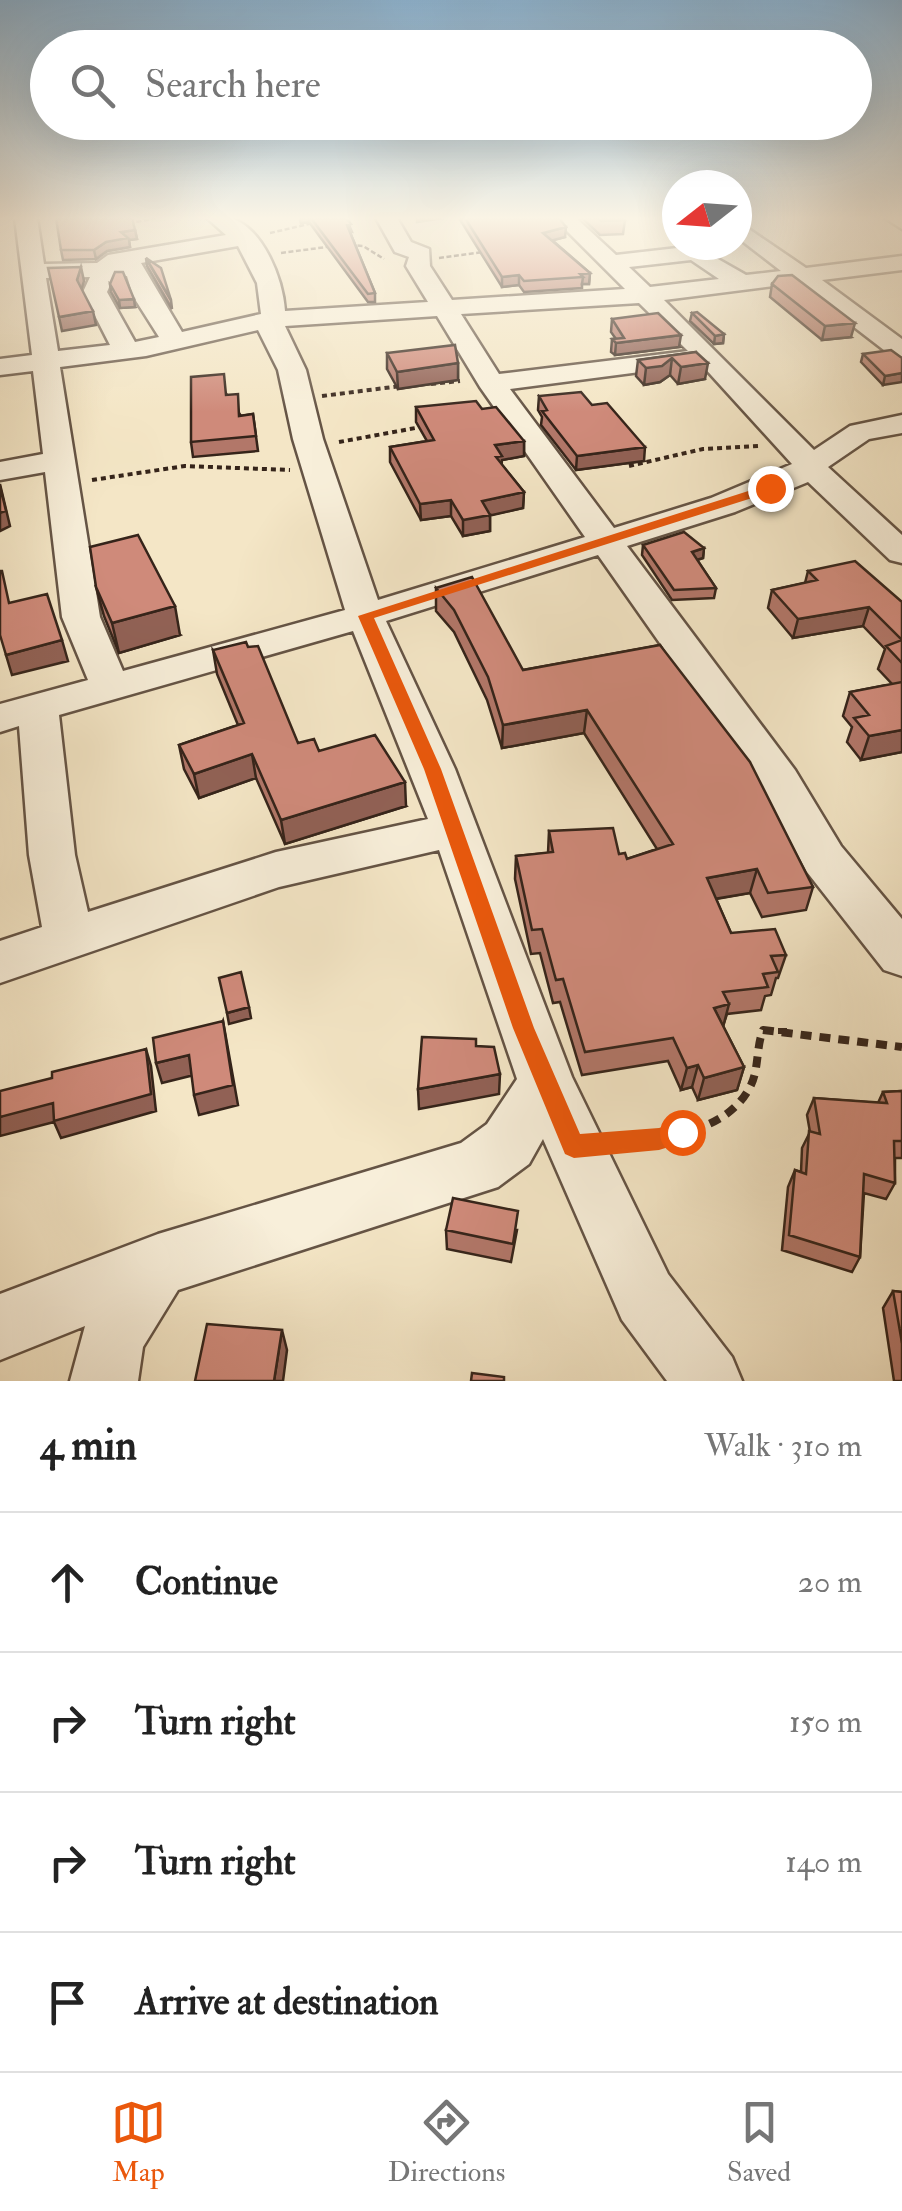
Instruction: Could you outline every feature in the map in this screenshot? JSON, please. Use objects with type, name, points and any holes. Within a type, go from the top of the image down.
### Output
[{"type":"street","points":[[33,282],[81,618],[110,686]]},
{"type":"street","points":[[94,282],[126,351]]},
{"type":"street","points":[[140,282],[144,296],[175,341]]},
{"type":"street","points":[[265,282],[277,308],[271,331],[292,370],[315,460],[366,616],[454,830],[546,1084],[645,1297],[708,1381]]},
{"type":"street","points":[[429,282],[492,383],[602,541],[769,766],[824,859],[902,955]]},
{"type":"street","points":[[630,282],[902,552]]},
{"type":"street","points":[[0,367],[126,351],[274,320],[448,312],[645,295],[739,282]]},
{"type":"street","points":[[811,282],[902,350]]},
{"type":"street","points":[[492,383],[705,356]]},
{"type":"street","points":[[769,420],[860,432]]},
{"type":"street","points":[[68,941],[19,712],[366,616],[770,488],[802,455],[860,432],[902,424]]},
{"type":"street","points":[[0,471],[58,473]]},
{"type":"street","points":[[0,962],[276,870],[454,830]]},
{"type":"street","points":[[0,1328],[158,1265],[478,1167],[508,1144],[546,1084]]},
{"type":"street","points":[[104,1381],[108,1348],[118,1326],[158,1265]]},
{"type":"path","points":[[423,384],[492,383]]},
{"type":"path","points":[[300,402],[408,386]]},
{"type":"path","points":[[58,473],[315,460],[430,426]]},
{"type":"path","points":[[628,466],[702,449],[802,455]]},
{"type":"path","points":[[574,1146],[659,1139],[715,1121],[746,1097],[763,1030],[780,1029],[866,1045],[902,1047]]},
{"type":"building","points":[[51,282],[78,282],[93,311],[59,317]]},
{"type":"building","points":[[127,282],[134,299],[119,300],[110,284]]},
{"type":"building","points":[[359,282],[371,282],[375,293],[368,294]]},
{"type":"building","points":[[802,282],[855,323],[825,326],[772,284]]},
{"type":"building","points":[[697,312],[724,334],[715,336],[692,313]]},
{"type":"building","points":[[658,313],[681,335],[616,343],[612,339],[624,338],[612,319]]},
{"type":"building","points":[[455,345],[458,363],[397,372],[387,353]]},
{"type":"building","points":[[891,350],[902,358],[902,373],[885,376],[863,354]]},
{"type":"building","points":[[696,352],[708,363],[681,367],[672,358],[662,366],[646,368],[638,360]]},
{"type":"building","points":[[224,374],[226,395],[238,394],[239,416],[253,414],[256,436],[191,442],[191,377]]},
{"type":"building","points":[[581,392],[592,405],[607,403],[645,447],[577,456],[542,411],[547,410],[539,396]]},
{"type":"building","points":[[476,401],[482,409],[496,407],[524,441],[495,445],[502,456],[496,457],[524,492],[482,501],[490,515],[463,520],[451,500],[420,504],[390,447],[434,440],[416,407]]},
{"type":"building","points":[[0,486],[6,511],[0,513]]},
{"type":"building","points":[[684,532],[704,548],[692,552],[716,588],[674,590],[643,545]]},
{"type":"building","points":[[138,535],[175,606],[112,623],[96,587],[90,547]]},
{"type":"building","points":[[855,561],[902,602],[902,640],[869,607],[798,619],[772,590],[817,580],[808,571]]},
{"type":"building","points":[[0,571],[9,603],[47,594],[62,640],[6,655],[0,635]]},
{"type":"building","points":[[472,577],[523,670],[660,645],[750,762],[813,887],[768,893],[757,869],[707,878],[731,933],[775,929],[786,955],[771,956],[778,972],[763,974],[768,987],[723,992],[729,1004],[714,1008],[744,1067],[704,1078],[698,1065],[687,1068],[673,1038],[585,1052],[563,979],[556,980],[542,929],[532,930],[516,856],[553,852],[549,831],[613,828],[619,854],[625,853],[627,859],[673,844],[587,710],[503,725],[488,677],[454,610],[436,588]]},
{"type":"building","points":[[902,640],[902,663],[886,646]]},
{"type":"building","points":[[246,642],[248,647],[258,646],[298,743],[314,739],[319,751],[375,735],[405,782],[281,820],[252,754],[194,774],[179,745],[244,723],[213,650]]},
{"type":"building","points":[[902,682],[902,730],[869,736],[854,718],[869,715],[850,692]]},
{"type":"building","points":[[241,972],[249,1007],[227,1013],[219,978]]},
{"type":"building","points":[[223,1021],[233,1085],[194,1095],[189,1055],[156,1063],[153,1038]]},
{"type":"building","points":[[422,1037],[476,1039],[476,1046],[494,1047],[500,1074],[418,1089]]},
{"type":"building","points":[[146,1049],[151,1094],[54,1121],[53,1103],[0,1117],[0,1091],[52,1078],[52,1072]]},
{"type":"building","points":[[902,1091],[902,1141],[894,1141],[895,1183],[864,1174],[860,1257],[789,1235],[795,1170],[806,1174],[809,1131],[820,1134],[814,1098],[887,1103],[883,1092]]},
{"type":"building","points":[[453,1198],[518,1211],[513,1244],[446,1230]]},
{"type":"building","points":[[893,1291],[902,1292],[902,1343]]},
{"type":"building","points":[[207,1324],[282,1330],[274,1381],[195,1381]]},
{"type":"building","points":[[472,1373],[504,1377],[504,1381],[471,1381]]},
{"type":"route","points":[[682,1132],[659,1139],[574,1146],[524,1028],[432,769],[366,616],[770,488]]}]
